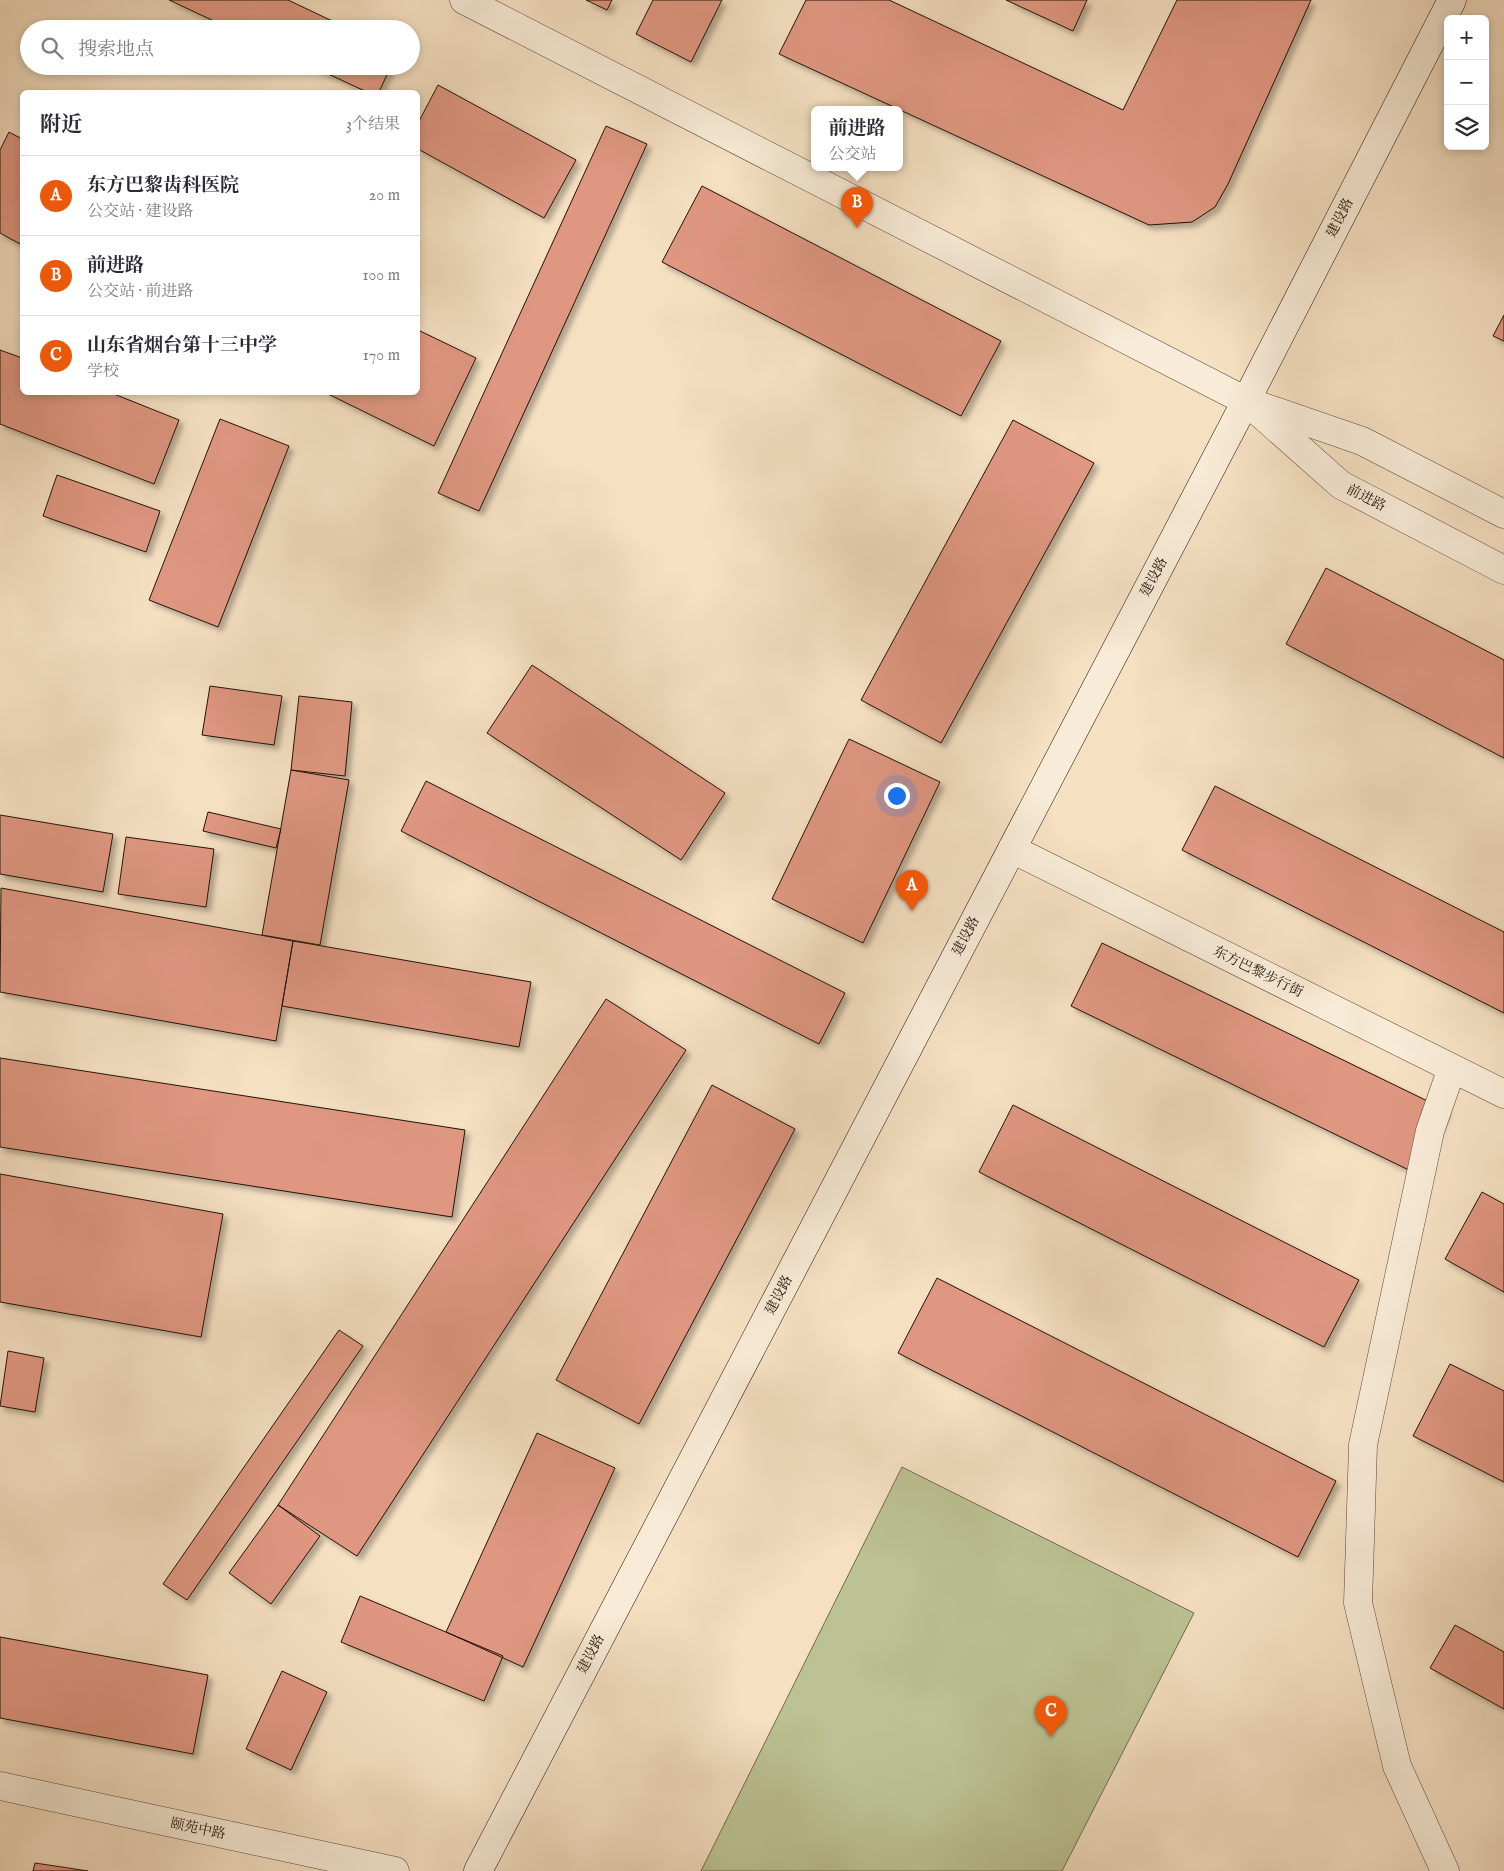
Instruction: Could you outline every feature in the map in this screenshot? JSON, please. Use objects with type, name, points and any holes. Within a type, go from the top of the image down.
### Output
[{"type":"street","name":"前进路","points":[[464,0],[1246,401],[1362,441],[1504,514]]},
{"type":"street","name":"建设路","points":[[478,1871],[1246,401],[1452,0]]},
{"type":"street","name":"前进路","points":[[1246,401],[1341,485],[1504,570]]},
{"type":"street","name":"东方巴黎步行街","points":[[1012,849],[1504,1094]]},
{"type":"street","points":[[1445,1871],[1397,1766],[1358,1603],[1363,1445],[1430,1131],[1452,1068]]},
{"type":"street","name":"颐苑中路","points":[[0,1786],[395,1871]]},
{"type":"green space","points":[[902,1467],[1194,1613],[1062,1871],[701,1871]]},
{"type":"building","points":[[169,0],[288,0],[330,20],[212,20]]},
{"type":"building","points":[[586,0],[612,0],[607,10]]},
{"type":"building","points":[[653,0],[722,0],[691,62],[636,34]]},
{"type":"building","points":[[806,0],[889,0],[1123,110],[1177,0],[1311,0],[1228,184],[1215,207],[1192,222],[1149,225],[903,111],[903,106],[892,106],[779,54]]},
{"type":"building","points":[[1006,0],[1087,0],[1073,31]]},
{"type":"building","points":[[330,75],[387,75],[380,90],[363,90]]},
{"type":"building","points":[[438,85],[576,160],[544,218],[420,150],[420,119]]},
{"type":"building","points":[[606,126],[647,144],[479,511],[438,493]]},
{"type":"building","points":[[9,132],[20,138],[20,244],[0,233],[0,150]]},
{"type":"building","points":[[702,186],[1001,341],[961,416],[662,262]]},
{"type":"building","points":[[1504,315],[1504,341],[1493,336]]},
{"type":"building","points":[[420,331],[476,358],[434,446],[330,395],[420,395]]},
{"type":"building","points":[[0,350],[20,357],[20,395],[116,395],[179,420],[154,484],[0,424]]},
{"type":"building","points":[[220,419],[289,446],[218,627],[149,600]]},
{"type":"building","points":[[1013,420],[1094,463],[941,743],[861,700]]},
{"type":"building","points":[[57,475],[160,511],[146,552],[43,516]]},
{"type":"building","points":[[1326,568],[1504,660],[1504,758],[1286,644]]},
{"type":"building","points":[[532,665],[725,793],[681,860],[487,733]]},
{"type":"building","points":[[210,686],[282,696],[274,745],[202,735]]},
{"type":"building","points":[[299,696],[352,702],[345,776],[291,770]]},
{"type":"building","points":[[849,739],[940,782],[863,943],[772,899]]},
{"type":"building","points":[[291,770],[349,780],[320,945],[262,935]]},
{"type":"building","points":[[426,781],[845,993],[819,1044],[401,831]]},
{"type":"building","points":[[1215,786],[1504,932],[1504,1013],[1182,850]]},
{"type":"building","points":[[208,812],[281,829],[276,848],[203,831]]},
{"type":"building","points":[[0,815],[113,834],[103,892],[0,874]]},
{"type":"building","points":[[126,837],[214,849],[206,907],[118,894]]},
{"type":"building","points":[[1,888],[293,941],[276,1041],[0,992]]},
{"type":"building","points":[[293,941],[531,982],[519,1047],[282,1006]]},
{"type":"building","points":[[1102,943],[1446,1110],[1415,1173],[1071,1006]]},
{"type":"building","points":[[606,999],[686,1050],[357,1556],[278,1505]]},
{"type":"building","points":[[0,1058],[465,1130],[452,1217],[0,1147]]},
{"type":"building","points":[[712,1085],[795,1129],[639,1424],[556,1380]]},
{"type":"building","points":[[1013,1105],[1359,1280],[1324,1347],[979,1172]]},
{"type":"building","points":[[0,1174],[223,1214],[201,1337],[0,1302]]},
{"type":"building","points":[[1482,1192],[1504,1204],[1504,1292],[1445,1259]]},
{"type":"building","points":[[937,1278],[1336,1481],[1298,1557],[898,1353]]},
{"type":"building","points":[[339,1330],[363,1346],[187,1600],[163,1584]]},
{"type":"building","points":[[8,1351],[44,1358],[35,1412],[0,1406]]},
{"type":"building","points":[[1450,1364],[1504,1391],[1504,1482],[1413,1436]]},
{"type":"building","points":[[537,1433],[615,1468],[523,1667],[446,1632]]},
{"type":"building","points":[[278,1505],[320,1536],[271,1604],[229,1573]]},
{"type":"building","points":[[360,1596],[503,1656],[484,1701],[341,1642]]},
{"type":"building","points":[[1455,1625],[1504,1652],[1504,1709],[1430,1668]]},
{"type":"building","points":[[0,1637],[208,1675],[193,1754],[0,1718]]},
{"type":"building","points":[[282,1671],[327,1692],[291,1770],[246,1749]]},
{"type":"building","points":[[35,1863],[88,1871],[33,1871]]},
{"type":"place","name":"前进路","points":[[857,228]]},
{"type":"place","name":"东方巴黎齿科医院","points":[[912,911]]},
{"type":"place","name":"山东省烟台第十三中学","points":[[1051,1737]]}]
